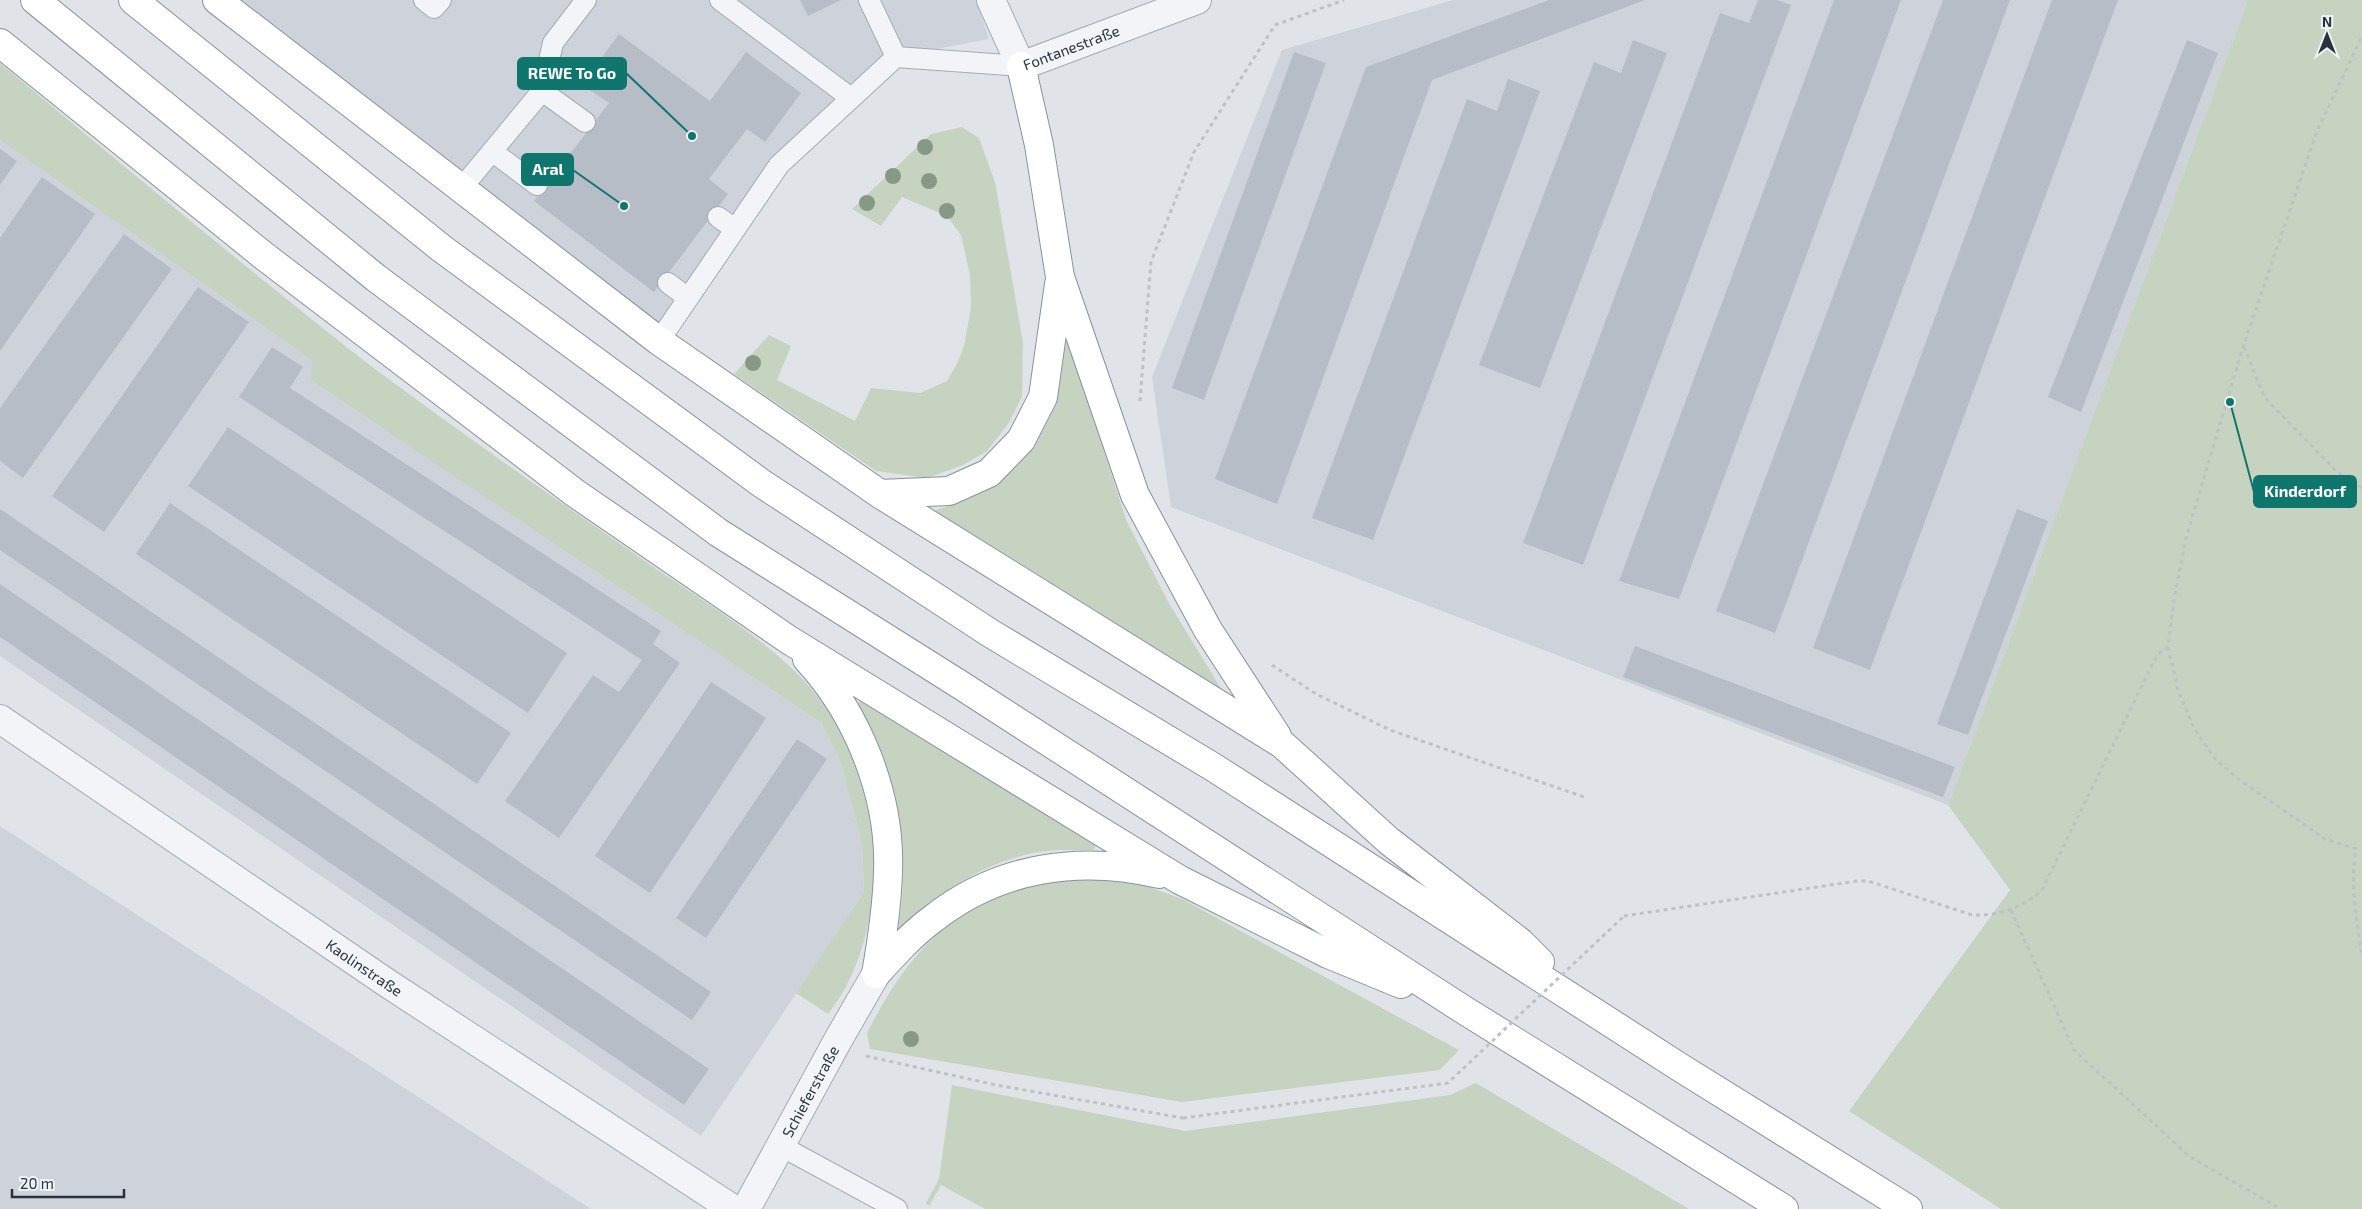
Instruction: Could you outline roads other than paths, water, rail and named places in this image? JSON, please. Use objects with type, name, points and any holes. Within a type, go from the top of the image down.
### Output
[{"type":"highway","points":[[35,0],[376,278],[719,534],[959,684],[1464,1010],[1784,1209]]},
{"type":"highway","points":[[133,0],[441,248],[761,483],[990,633],[1213,767],[1681,1068],[1908,1209]]},
{"type":"highway","points":[[218,0],[460,190],[659,341],[880,494],[1282,744],[1389,841],[1520,942],[1580,1002]]},
{"type":"highway","points":[[0,43],[264,256],[575,493],[789,640],[1180,880],[1328,954],[1464,1010]]},
{"type":"highway","points":[[1021,66],[1039,145],[1060,277],[1134,494],[1208,630],[1282,744]]},
{"type":"highway","points":[[880,494],[949,491],[989,473],[1021,440],[1043,397],[1060,277]]},
{"type":"highway","points":[[789,640],[825,679],[847,714],[864,750],[877,785],[885,828],[888,870],[886,914],[876,974]]},
{"type":"highway","points":[[876,974],[905,942],[934,917],[993,883],[1026,872],[1061,865],[1097,865],[1130,867],[1180,880]]},
{"type":"street","name":"Fontanestraße","points":[[991,0],[1021,66],[1197,0]]},
{"type":"street","name":"Kaolinstraße","points":[[0,719],[396,988],[733,1209]]},
{"type":"street","name":"Schieferstraße","points":[[746,1209],[779,1145],[876,974]]},
{"type":"lane","points":[[424,0],[434,8],[441,0]]},
{"type":"lane","points":[[460,190],[542,91],[553,43],[586,0]]},
{"type":"lane","points":[[720,0],[851,98]]},
{"type":"lane","points":[[869,0],[896,57]]},
{"type":"lane","points":[[659,341],[779,165],[896,57],[1021,66]]},
{"type":"lane","points":[[542,91],[585,122]]},
{"type":"lane","points":[[493,152],[537,185]]},
{"type":"lane","points":[[718,217],[736,229]]},
{"type":"lane","points":[[668,283],[688,298]]},
{"type":"lane","points":[[779,1145],[898,1209]]},
{"type":"place","name":"REWE To Go","points":[[692,136]]},
{"type":"place","name":"Aral","points":[[624,206]]},
{"type":"place","name":"Kinderdorf","points":[[2230,402]]}]
